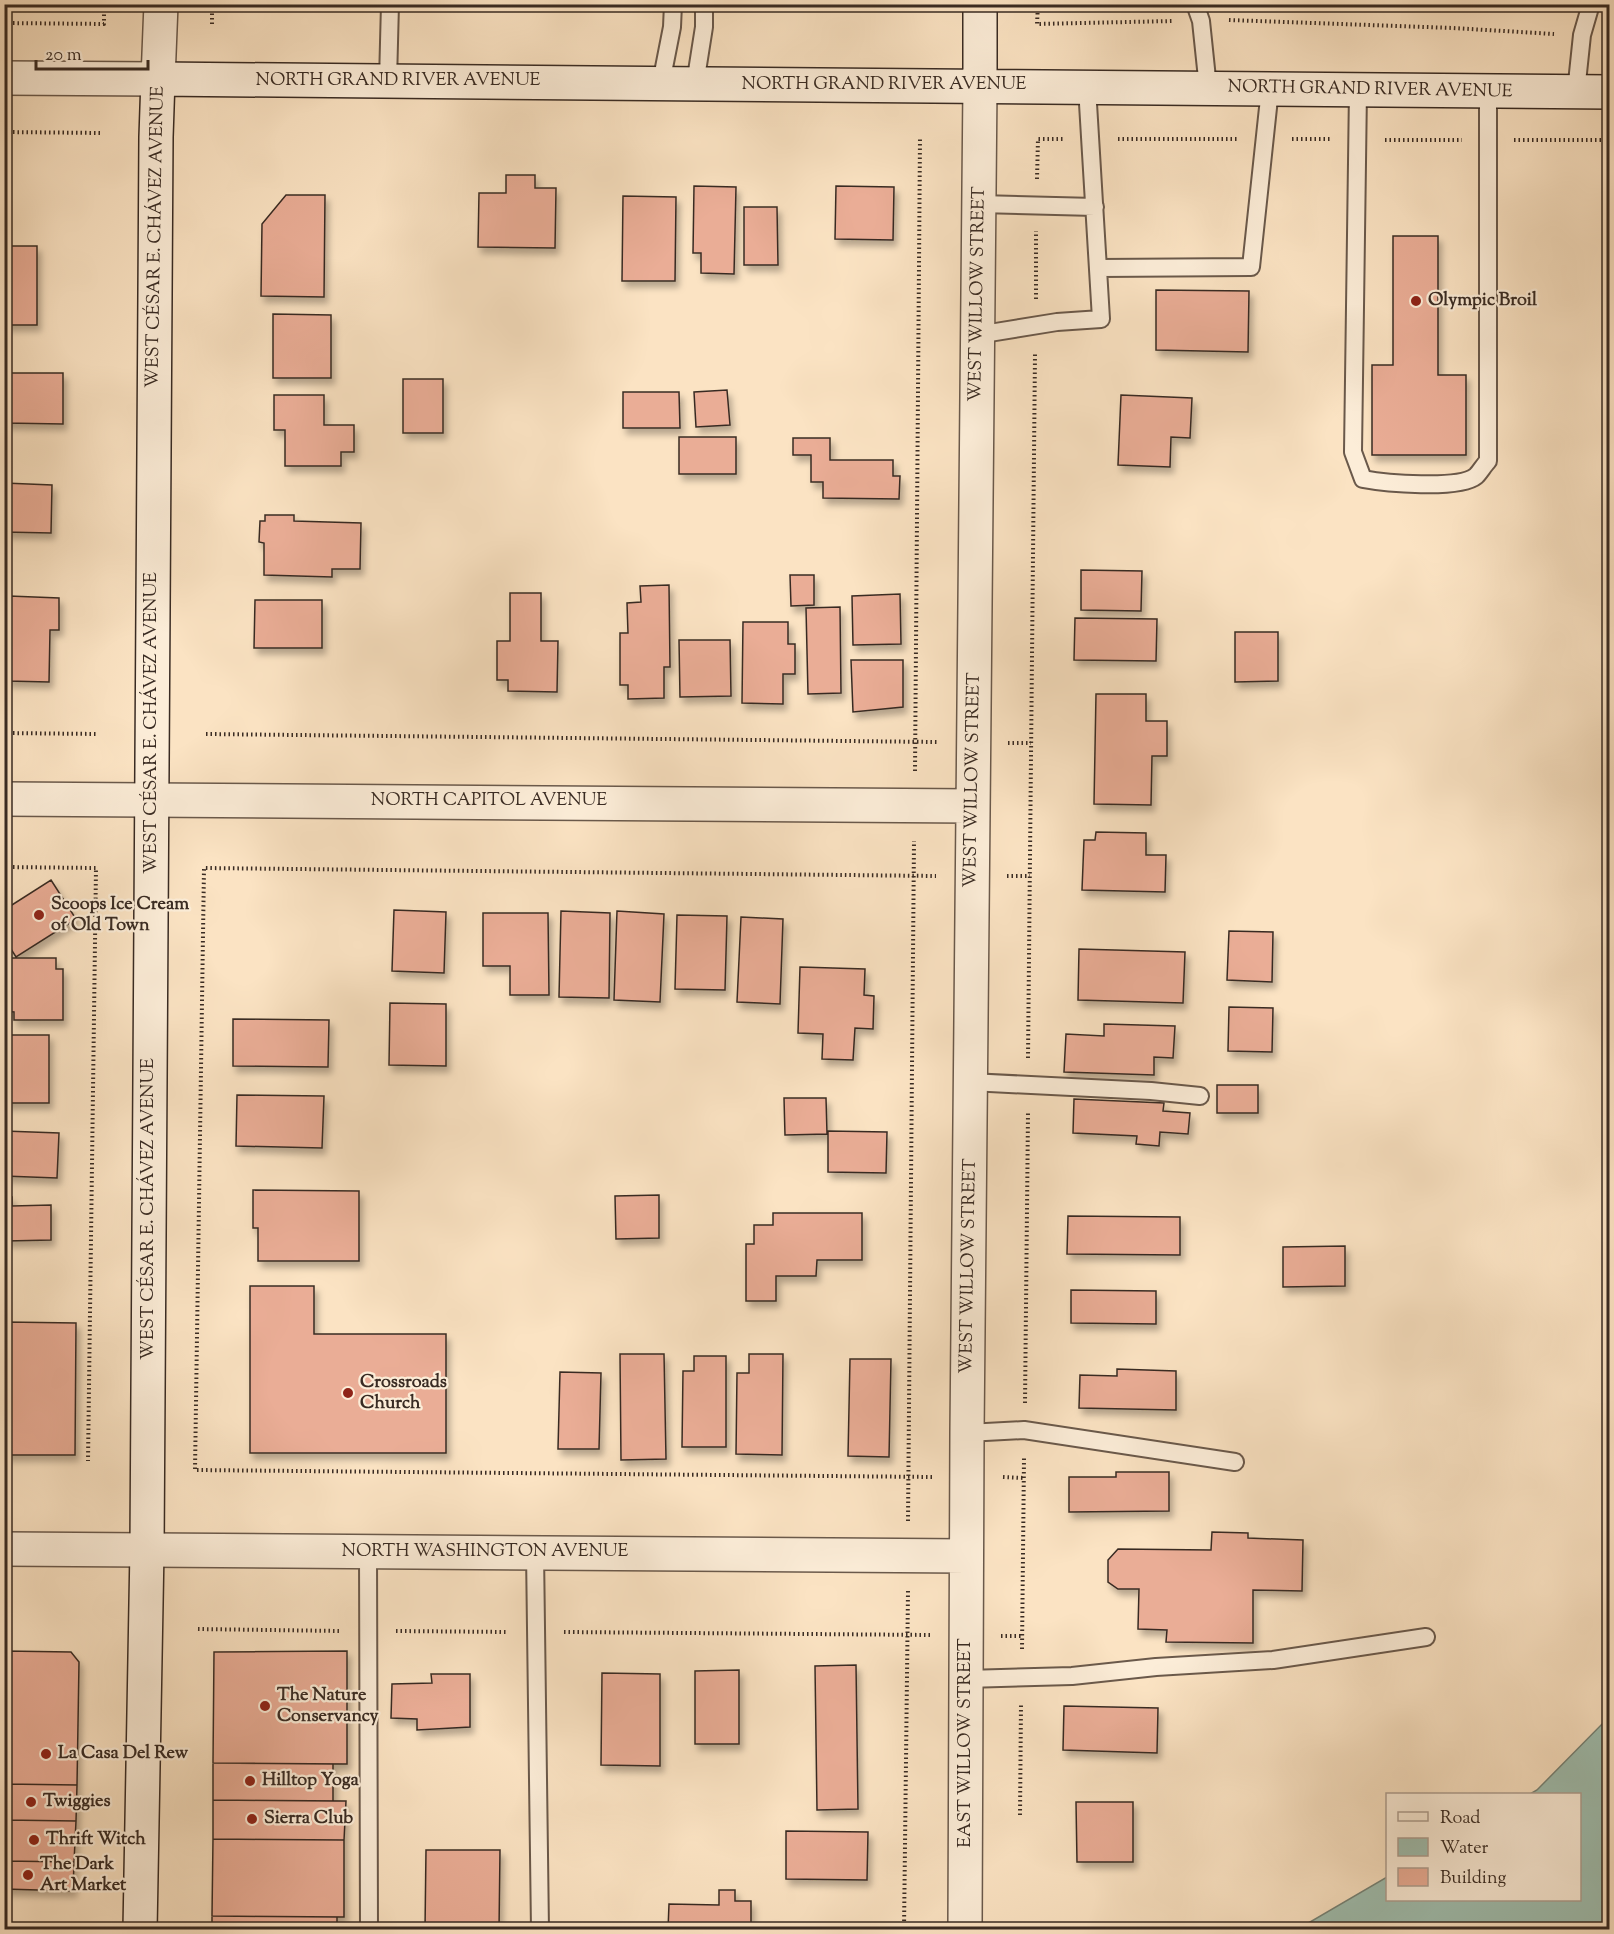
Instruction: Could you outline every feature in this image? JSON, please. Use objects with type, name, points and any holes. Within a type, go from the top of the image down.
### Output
[{"type":"street","name":"WEST CÉSAR E. CHÁVEZ AVENUE","points":[[140,1929],[147,1549],[156,148],[161,4]]},
{"type":"street","name":"WEST WILLOW STREET","points":[[966,1556],[980,4]]},
{"type":"street","name":"NORTH GRAND RIVER AVENUE","points":[[4,78],[1610,92]]},
{"type":"street","name":"NORTH CAPITOL AVENUE","points":[[4,799],[973,806]]},
{"type":"street","name":"NORTH WASHINGTON AVENUE","points":[[4,1549],[966,1556]]},
{"type":"street","name":"EAST WILLOW STREET","points":[[965,1929],[966,1556]]},
{"type":"lane","points":[[388,81],[390,4]]},
{"type":"lane","points":[[661,83],[672,27],[673,4]]},
{"type":"lane","points":[[695,84],[704,27],[704,4]]},
{"type":"lane","points":[[1576,92],[1581,35],[1591,4]]},
{"type":"lane","points":[[1198,13],[1208,88]]},
{"type":"lane","points":[[977,335],[1035,325],[1101,319],[1087,87]]},
{"type":"lane","points":[[1099,268],[1251,267],[1270,89]]},
{"type":"lane","points":[[1358,90],[1353,452],[1363,478],[1384,483],[1456,483],[1475,477],[1488,460],[1488,91]]},
{"type":"lane","points":[[979,204],[1095,207]]},
{"type":"lane","points":[[970,1082],[1151,1091],[1200,1096]]},
{"type":"lane","points":[[967,1433],[1024,1430],[1235,1462]]},
{"type":"lane","points":[[368,1551],[369,1929]]},
{"type":"lane","points":[[535,1552],[540,1929]]},
{"type":"lane","points":[[966,1679],[1072,1676],[1156,1667],[1273,1660],[1426,1637]]},
{"type":"path","points":[[4,23],[104,24],[104,4]]},
{"type":"path","points":[[212,4],[212,24]]},
{"type":"path","points":[[1038,4],[1037,24],[1198,13],[1581,35]]},
{"type":"path","points":[[4,132],[101,133]]},
{"type":"path","points":[[904,1929],[920,138]]},
{"type":"path","points":[[1020,1815],[1038,139],[1610,140]]},
{"type":"path","points":[[4,733],[97,734]]},
{"type":"path","points":[[206,734],[1031,743]]},
{"type":"path","points":[[4,867],[96,868],[88,1461]]},
{"type":"path","points":[[1024,1478],[195,1470],[204,868],[1030,876]]},
{"type":"path","points":[[198,1629],[1022,1636]]},
{"type":"water","points":[[1609,1717],[1609,1929],[1298,1929],[1386,1878],[1386,1901],[1581,1901],[1581,1793],[1532,1793]]},
{"type":"building","points":[[506,175],[535,175],[535,188],[556,188],[555,248],[478,247],[479,193],[506,193]]},
{"type":"building","points":[[694,186],[736,187],[734,274],[701,273],[701,253],[693,253]]},
{"type":"building","points":[[836,186],[894,187],[893,240],[835,239]]},
{"type":"building","points":[[286,195],[325,195],[324,297],[261,296],[262,224]]},
{"type":"building","points":[[623,196],[676,197],[675,281],[622,281]]},
{"type":"building","points":[[744,207],[777,207],[778,265],[744,265]]},
{"type":"building","name":"Olympic Broil","points":[[1393,236],[1438,236],[1438,375],[1466,375],[1466,455],[1372,455],[1372,365],[1393,365]]},
{"type":"building","points":[[4,246],[37,246],[37,325],[4,325]]},
{"type":"building","points":[[1156,290],[1249,291],[1248,352],[1156,350]]},
{"type":"building","points":[[273,314],[331,315],[331,378],[273,378]]},
{"type":"building","points":[[4,373],[63,373],[63,424],[4,423]]},
{"type":"building","points":[[403,379],[443,379],[443,433],[403,433]]},
{"type":"building","points":[[727,390],[730,425],[696,427],[694,392]]},
{"type":"building","points":[[623,392],[679,392],[680,428],[623,428]]},
{"type":"building","points":[[274,395],[324,395],[324,425],[354,425],[354,452],[341,452],[341,466],[285,466],[285,430],[274,430]]},
{"type":"building","points":[[1121,395],[1192,398],[1190,438],[1171,437],[1170,467],[1118,465]]},
{"type":"building","points":[[679,437],[736,437],[736,474],[679,474]]},
{"type":"building","points":[[793,438],[830,438],[830,460],[893,460],[893,476],[900,476],[899,499],[823,498],[823,482],[811,482],[811,455],[793,455]]},
{"type":"building","points":[[4,483],[52,485],[51,533],[4,532]]},
{"type":"building","points":[[265,515],[294,515],[294,521],[361,523],[360,569],[332,569],[332,577],[264,575],[264,543],[259,542],[260,521],[265,521]]},
{"type":"building","points":[[1081,570],[1142,571],[1141,611],[1081,610]]},
{"type":"building","points":[[790,575],[814,575],[814,605],[791,606]]},
{"type":"building","points":[[669,585],[670,667],[664,667],[664,698],[628,699],[628,685],[620,685],[620,633],[628,633],[627,603],[641,602],[640,586]]},
{"type":"building","points":[[510,593],[541,593],[541,641],[558,641],[557,692],[508,691],[508,680],[497,680],[497,641],[510,641]]},
{"type":"building","points":[[900,594],[901,644],[853,645],[852,596]]},
{"type":"building","points":[[9,596],[59,598],[59,630],[50,630],[49,682],[7,681]]},
{"type":"building","points":[[255,600],[322,600],[322,648],[254,648]]},
{"type":"building","points":[[840,607],[841,693],[808,694],[806,608]]},
{"type":"building","points":[[1075,618],[1157,619],[1156,661],[1074,660]]},
{"type":"building","points":[[743,622],[788,622],[788,644],[795,644],[795,674],[783,674],[783,704],[742,703]]},
{"type":"building","points":[[1235,632],[1278,632],[1278,681],[1235,682]]},
{"type":"building","points":[[679,640],[730,640],[731,696],[680,697]]},
{"type":"building","points":[[851,660],[903,660],[903,707],[853,712]]},
{"type":"building","points":[[1096,694],[1146,694],[1146,721],[1167,721],[1167,756],[1152,756],[1151,805],[1094,804]]},
{"type":"building","points":[[1096,832],[1146,833],[1146,855],[1166,855],[1165,892],[1082,890],[1084,840],[1095,840]]},
{"type":"building","name":"Scoops Ice Cream of Old Town","points":[[51,880],[76,919],[16,957],[4,938],[4,910]]},
{"type":"building","points":[[394,910],[446,912],[444,973],[392,971]]},
{"type":"building","points":[[561,911],[610,913],[609,998],[559,997]]},
{"type":"building","points":[[617,911],[664,914],[660,1002],[614,1000]]},
{"type":"building","points":[[483,913],[548,913],[549,995],[510,995],[510,966],[483,966]]},
{"type":"building","points":[[677,915],[727,916],[725,990],[675,989]]},
{"type":"building","points":[[741,917],[783,919],[780,1004],[737,1002]]},
{"type":"building","points":[[1229,931],[1273,932],[1272,982],[1227,980]]},
{"type":"building","points":[[1079,949],[1185,952],[1183,1003],[1078,1000]]},
{"type":"building","points":[[4,958],[56,958],[56,969],[63,969],[63,1020],[14,1020],[14,1012],[4,1011]]},
{"type":"building","points":[[800,967],[865,969],[864,995],[874,996],[873,1029],[855,1028],[853,1060],[822,1059],[823,1034],[798,1033]]},
{"type":"building","points":[[390,1003],[446,1004],[446,1066],[389,1065]]},
{"type":"building","points":[[1229,1007],[1273,1008],[1272,1052],[1228,1051]]},
{"type":"building","points":[[233,1019],[329,1020],[328,1067],[233,1066]]},
{"type":"building","points":[[1104,1024],[1175,1026],[1173,1058],[1154,1057],[1154,1075],[1064,1072],[1066,1034],[1104,1036]]},
{"type":"building","points":[[4,1035],[49,1035],[49,1103],[4,1103]]},
{"type":"building","points":[[1217,1085],[1258,1085],[1258,1113],[1217,1113]]},
{"type":"building","points":[[237,1095],[324,1096],[322,1148],[236,1146]]},
{"type":"building","points":[[784,1098],[826,1098],[827,1134],[785,1135]]},
{"type":"building","points":[[1074,1099],[1164,1103],[1163,1111],[1190,1113],[1188,1134],[1160,1132],[1159,1146],[1136,1144],[1137,1136],[1073,1133]]},
{"type":"building","points":[[4,1131],[59,1133],[57,1178],[4,1176]]},
{"type":"building","points":[[828,1131],[887,1132],[886,1173],[828,1172]]},
{"type":"building","points":[[253,1190],[359,1191],[359,1261],[258,1261],[258,1228],[253,1228]]},
{"type":"building","points":[[659,1195],[659,1238],[616,1239],[615,1196]]},
{"type":"building","points":[[4,1197],[12,1197],[12,1206],[51,1205],[51,1240],[6,1241]]},
{"type":"building","points":[[773,1213],[862,1213],[862,1260],[817,1260],[816,1276],[776,1276],[776,1301],[746,1301],[746,1244],[754,1244],[754,1225],[773,1225]]},
{"type":"building","points":[[1068,1216],[1180,1217],[1180,1255],[1067,1254]]},
{"type":"building","points":[[1345,1246],[1345,1286],[1283,1287],[1283,1247]]},
{"type":"building","name":"Crossroads Church","points":[[250,1286],[314,1286],[314,1334],[446,1334],[446,1453],[250,1453]]},
{"type":"building","points":[[1071,1290],[1156,1291],[1156,1324],[1071,1323]]},
{"type":"building","points":[[5,1322],[76,1323],[75,1455],[4,1455]]},
{"type":"building","points":[[620,1354],[664,1354],[666,1459],[621,1460]]},
{"type":"building","points":[[749,1354],[783,1354],[782,1455],[736,1454],[737,1373],[749,1373]]},
{"type":"building","points":[[694,1356],[726,1356],[726,1447],[682,1447],[683,1371],[694,1371]]},
{"type":"building","points":[[850,1359],[891,1359],[889,1457],[848,1456]]},
{"type":"building","points":[[1117,1369],[1176,1371],[1176,1410],[1079,1408],[1080,1375],[1117,1376]]},
{"type":"building","points":[[560,1372],[601,1373],[599,1449],[558,1449]]},
{"type":"building","points":[[1116,1472],[1169,1472],[1169,1511],[1069,1512],[1069,1477],[1116,1477]]},
{"type":"building","points":[[1212,1532],[1248,1533],[1248,1538],[1303,1540],[1302,1591],[1253,1590],[1253,1643],[1166,1642],[1167,1630],[1138,1629],[1139,1589],[1118,1589],[1108,1582],[1108,1560],[1118,1549],[1211,1550]]},
{"type":"building","points":[[4,1651],[71,1652],[79,1662],[77,1785],[4,1784]]},
{"type":"building","points":[[347,1651],[347,1764],[213,1763],[214,1652]]},
{"type":"building","points":[[856,1665],[858,1809],[817,1810],[815,1666]]},
{"type":"building","points":[[739,1670],[739,1744],[695,1744],[695,1671]]},
{"type":"building","points":[[602,1673],[660,1674],[660,1766],[601,1765]]},
{"type":"building","points":[[431,1674],[470,1674],[470,1727],[417,1730],[417,1719],[391,1718],[392,1684],[432,1683]]},
{"type":"building","points":[[1064,1706],[1158,1708],[1157,1753],[1063,1750]]},
{"type":"building","points":[[213,1763],[333,1764],[333,1801],[213,1800]]},
{"type":"building","points":[[4,1784],[77,1785],[76,1821],[4,1820]]},
{"type":"building","points":[[213,1800],[346,1801],[344,1840],[213,1839]]},
{"type":"building","points":[[1076,1802],[1133,1802],[1133,1862],[1077,1862]]},
{"type":"building","points":[[4,1820],[76,1821],[74,1862],[4,1861]]},
{"type":"building","points":[[786,1831],[868,1832],[867,1880],[786,1879]]},
{"type":"building","points":[[213,1839],[344,1840],[344,1917],[212,1916]]},
{"type":"building","points":[[426,1850],[500,1850],[499,1930],[425,1930]]},
{"type":"building","points":[[4,1861],[74,1862],[73,1891],[4,1889]]},
{"type":"building","points":[[719,1890],[735,1890],[735,1901],[751,1901],[751,1930],[668,1930],[669,1904],[719,1905]]},
{"type":"building","points":[[212,1916],[337,1917],[337,1930],[212,1930]]},
{"type":"place","name":"Olympic Broil","points":[[1416,301]]},
{"type":"place","name":"Scoops Ice Cream of Old Town","points":[[39,915]]},
{"type":"place","name":"Crossroads Church","points":[[348,1393]]},
{"type":"place","name":"The Nature Conservancy","points":[[265,1706]]},
{"type":"place","name":"La Casa Del Rew","points":[[46,1754]]},
{"type":"place","name":"Hilltop Yoga","points":[[250,1781]]},
{"type":"place","name":"Twiggies","points":[[31,1802]]},
{"type":"place","name":"Sierra Club","points":[[252,1819]]},
{"type":"place","name":"Thrift Witch","points":[[34,1840]]},
{"type":"place","name":"The Dark Art Market","points":[[28,1875]]}]
